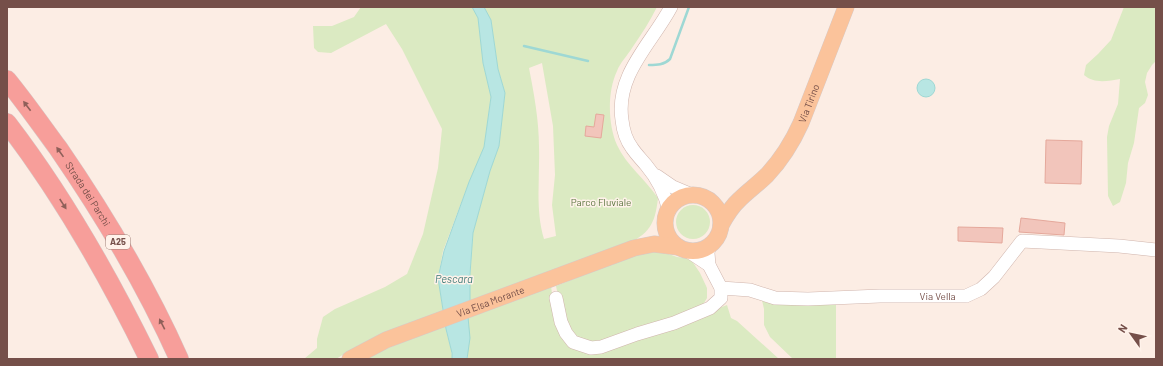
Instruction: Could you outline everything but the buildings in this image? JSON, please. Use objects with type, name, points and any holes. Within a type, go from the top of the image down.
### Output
[{"type":"highway","name":"Strada dei Parchi","points":[[7,80],[46,132],[92,198],[128,258],[179,359]]},
{"type":"highway","name":"A25","points":[[7,123],[92,250],[149,359]]},
{"type":"main road","name":"Via Tirino","points":[[721,225],[735,204],[777,164],[793,140],[846,7]]},
{"type":"main road","name":"Via Tirino","points":[[710,201],[737,195],[752,188]]},
{"type":"main road","points":[[692,195],[702,197],[710,201],[719,212],[721,225],[718,237],[709,246],[699,251],[683,249],[669,237],[667,232],[667,216],[676,201],[687,196],[692,195]]},
{"type":"main road","name":"Via Elsa Morante","points":[[634,248],[651,236],[667,216]]},
{"type":"main road","name":"Via Elsa Morante","points":[[350,359],[386,340],[634,248],[654,244],[683,249]]},
{"type":"street","points":[[667,216],[663,189],[647,166],[632,149],[621,117],[622,100],[629,74],[669,9]]},
{"type":"street","points":[[647,166],[668,184],[692,195]]},
{"type":"street","name":"Via Vella","points":[[721,288],[750,290],[775,298],[808,299],[880,296],[966,296],[981,289],[994,277],[1022,241],[1119,246],[1156,250]]},
{"type":"street","points":[[556,298],[561,322],[566,333],[573,342],[591,348],[601,347],[674,323],[710,308],[721,298],[721,288],[709,265],[709,246]]},
{"type":"street","points":[[683,249],[709,265]]},
{"type":"green space","points":[[361,7],[472,7],[478,18],[483,63],[491,97],[484,147],[443,251],[438,278],[443,311],[349,351],[336,359],[304,359],[317,348],[317,339],[323,317],[335,309],[385,287],[407,274],[423,234],[438,168],[442,129],[402,49],[386,24],[331,53],[318,52],[314,48],[313,26],[332,26],[354,17]]},
{"type":"green space","name":"Parco Fluviale","points":[[484,7],[657,7],[642,33],[618,68],[610,98],[610,118],[614,137],[621,152],[658,198],[653,222],[640,237],[633,241],[470,301],[473,233],[490,171],[499,146],[505,93],[498,69],[491,20]],"holes":[[[542,63],[553,126],[555,175],[552,205],[556,236],[544,239],[541,228],[538,193],[539,137],[529,68]]]},
{"type":"green space","points":[[1124,7],[1156,7],[1156,61],[1147,73],[1145,82],[1148,95],[1145,103],[1139,108],[1134,143],[1128,163],[1126,183],[1120,202],[1113,206],[1108,196],[1107,137],[1109,126],[1118,104],[1120,79],[1097,81],[1084,75],[1086,65],[1111,40]]},
{"type":"green space","points":[[690,205],[696,205],[705,210],[709,216],[709,228],[705,234],[696,239],[690,239],[681,234],[676,225],[676,219],[681,210]]},
{"type":"green space","points":[[652,248],[692,261],[707,288],[707,298],[701,308],[598,345],[575,338],[561,310],[556,286]]},
{"type":"green space","points":[[551,286],[555,317],[574,348],[675,325],[727,305],[731,318],[737,321],[779,359],[468,359],[468,317]]},
{"type":"green space","points":[[761,296],[836,300],[836,359],[793,359],[770,337],[764,325],[764,309]]},
{"type":"green space","points":[[445,325],[452,359],[361,359]]},
{"type":"water","name":"Pescara","points":[[472,7],[484,7],[491,20],[498,69],[505,93],[499,146],[490,171],[473,233],[468,317],[470,338],[467,359],[452,359],[438,278],[444,251],[469,182],[484,147],[491,97],[483,63],[478,18]]},
{"type":"water","points":[[926,79],[932,82],[935,88],[932,94],[926,97],[920,94],[917,88],[920,82]]},
{"type":"waterway","points":[[649,65],[663,64],[670,59],[689,7]]},
{"type":"waterway","points":[[524,46],[588,61]]}]
